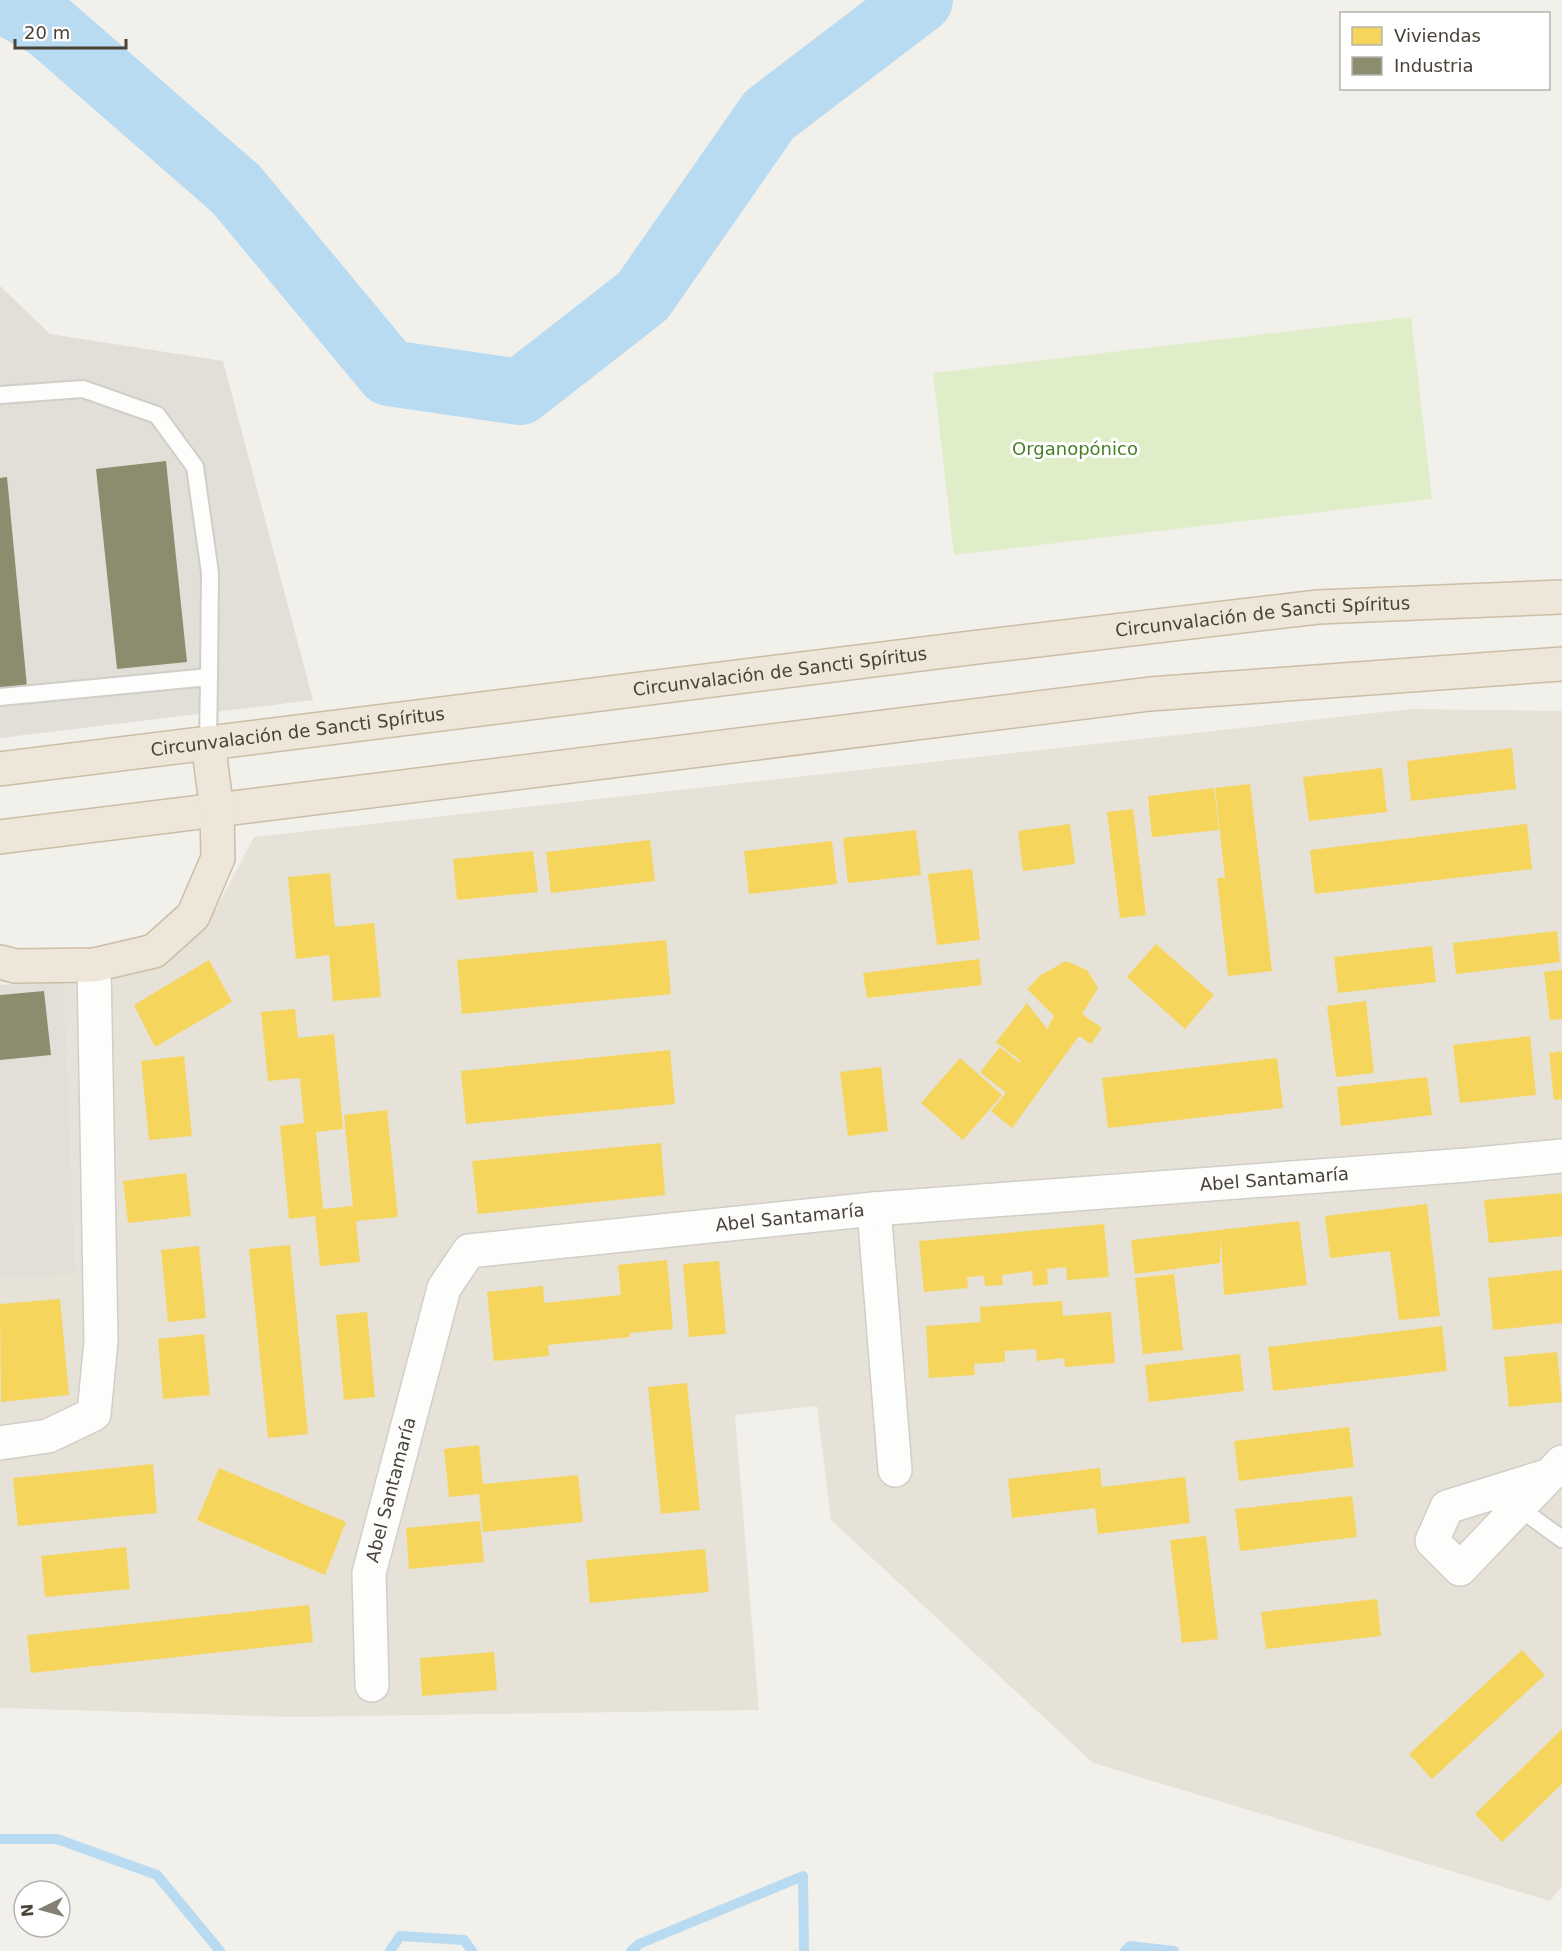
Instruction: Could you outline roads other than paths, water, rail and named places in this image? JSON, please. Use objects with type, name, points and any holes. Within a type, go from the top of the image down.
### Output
[{"type":"highway","name":"Circunvalación de Sancti Spíritus","points":[[0,769],[978,646],[1318,607],[1562,597]]},
{"type":"highway","points":[[0,837],[1150,694],[1562,664]]},
{"type":"highway","points":[[0,962],[15,966],[94,965],[154,951],[194,916],[218,858],[217,810],[208,743]]},
{"type":"street","points":[[0,1443],[48,1436],[94,1414],[101,1341],[94,965]]},
{"type":"street","name":"Abel Santamaría","points":[[372,1685],[369,1574],[444,1288],[469,1251],[874,1209],[1456,1166],[1562,1156]]},
{"type":"street","points":[[874,1209],[895,1470]]},
{"type":"street","points":[[1556,1468],[1460,1569],[1432,1541],[1447,1507],[1556,1468]]},
{"type":"lane","points":[[0,395],[83,389],[157,415],[195,467],[210,573],[208,743]]},
{"type":"lane","points":[[0,697],[209,677]]},
{"type":"lane","points":[[1518,1507],[1562,1539]]},
{"type":"waterway","points":[[3,0],[50,27],[236,189],[389,373],[520,392],[643,296],[769,115],[920,0]]},
{"type":"waterway","points":[[0,1839],[57,1839],[157,1875],[220,1951]]},
{"type":"waterway","points":[[631,1951],[639,1944],[803,1876],[804,1951]]},
{"type":"waterway","points":[[390,1951],[400,1936],[464,1940],[472,1951]]},
{"type":"waterway","points":[[1125,1951],[1130,1946],[1174,1951]]},
{"type":"park label","name":"Organopónico","points":[[1075,449]]}]
